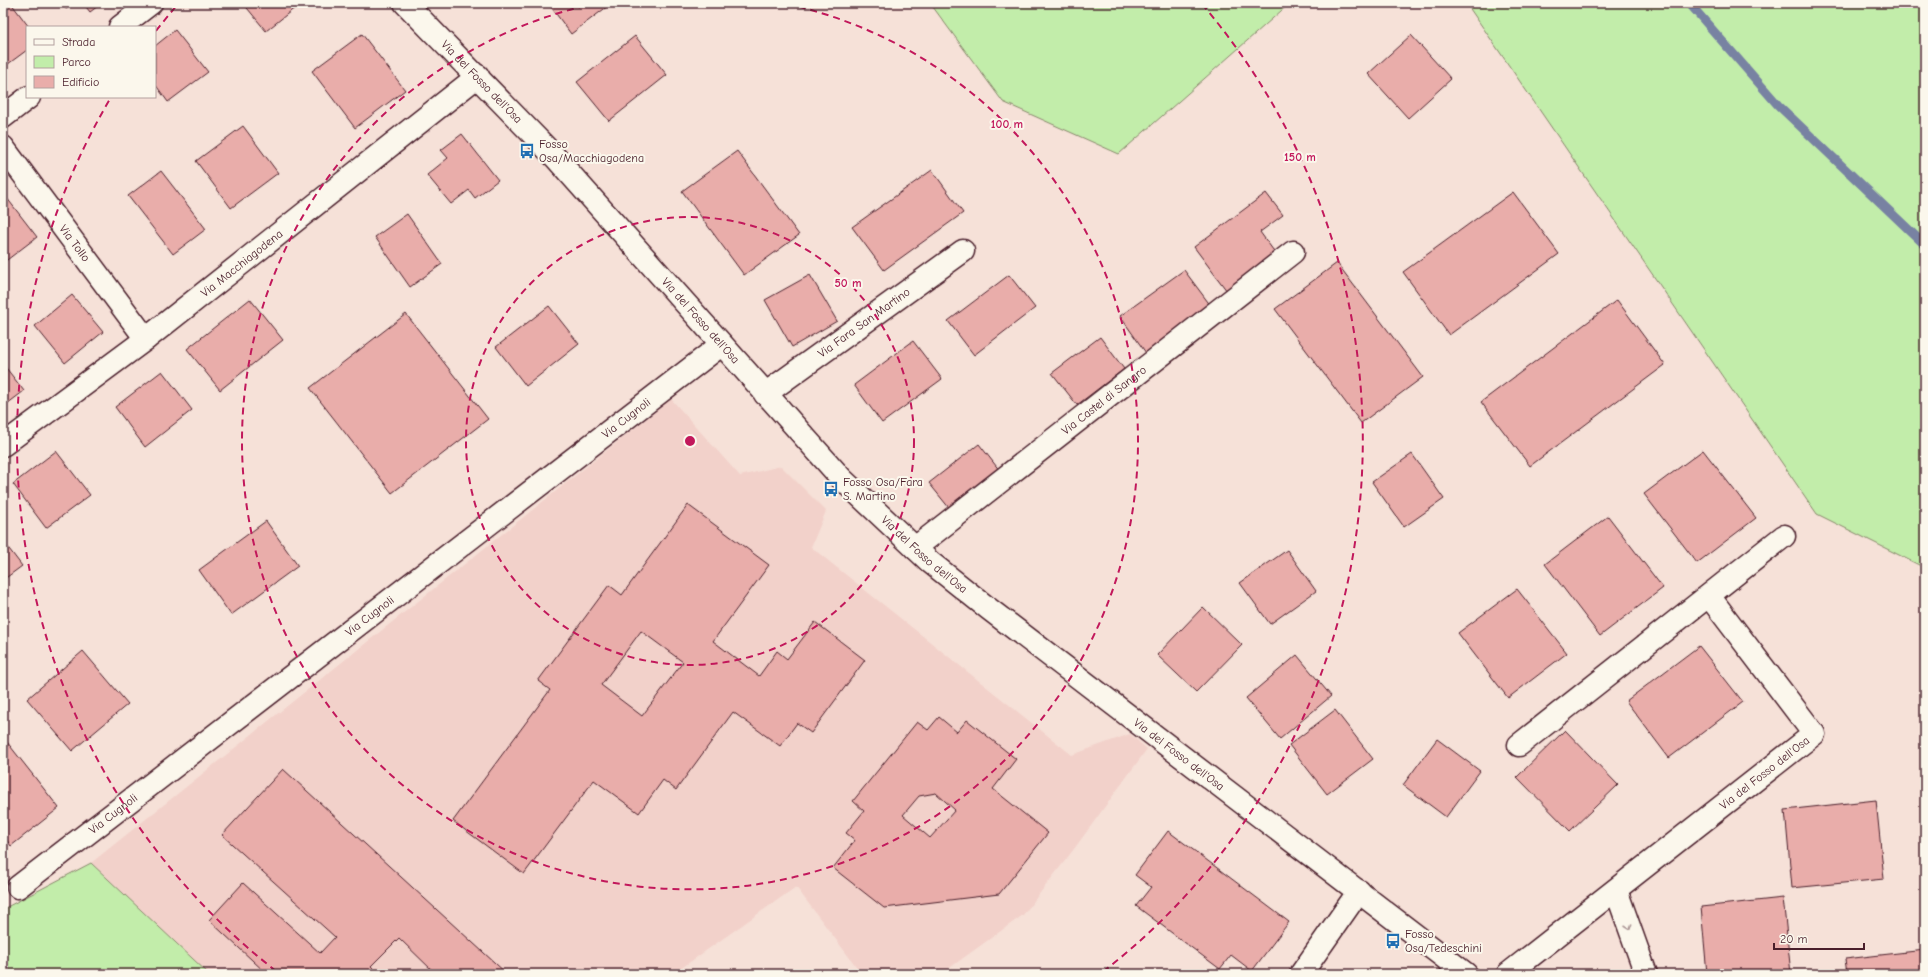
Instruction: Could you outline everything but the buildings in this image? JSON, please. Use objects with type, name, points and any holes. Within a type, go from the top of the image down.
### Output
[{"type":"street","points":[[121,26],[151,3]]},
{"type":"street","name":"Via del Fosso dell'Osa","points":[[405,3],[478,76],[579,182],[721,345],[848,484],[915,548],[990,609],[1466,974]]},
{"type":"street","name":"Via Macchiagodena","points":[[3,445],[146,339],[478,76]]},
{"type":"street","points":[[3,117],[28,98]]},
{"type":"street","name":"Via Tollo","points":[[3,147],[146,339]]},
{"type":"street","name":"Via Fara San Martino","points":[[765,394],[963,251]]},
{"type":"street","name":"Via Castel di Sangro","points":[[915,548],[1293,252]]},
{"type":"street","name":"Via Cugnoli","points":[[18,887],[721,345]]},
{"type":"street","points":[[1519,745],[1784,536]]},
{"type":"street","name":"Via del Fosso dell'Osa","points":[[1508,974],[1814,734],[1709,596]]},
{"type":"street","points":[[1616,890],[1646,974]]},
{"type":"street","points":[[1301,974],[1359,891]]},
{"type":"shaded area","points":[[671,399],[740,476],[781,466],[826,511],[811,547],[1072,755],[1130,734],[1147,749],[1074,849],[1023,915],[941,974],[862,974],[796,887],[673,974],[209,974],[91,863]]},
{"type":"green space","points":[[930,3],[1290,3],[1119,154],[1003,102]]},
{"type":"green space","points":[[1466,3],[1925,3],[1925,568],[1817,514]]},
{"type":"green space","points":[[91,863],[209,974],[3,974],[3,909]]},
{"type":"waterway","points":[[1689,3],[1778,105],[1925,245]]},
{"type":"place","name":"Fosso Osa/Macchiagodena","points":[[527,151]]},
{"type":"place","name":"Fosso Osa/Fara S. Martino","points":[[831,489]]},
{"type":"place","name":"Fosso Osa/Tedeschini","points":[[1393,941]]}]
